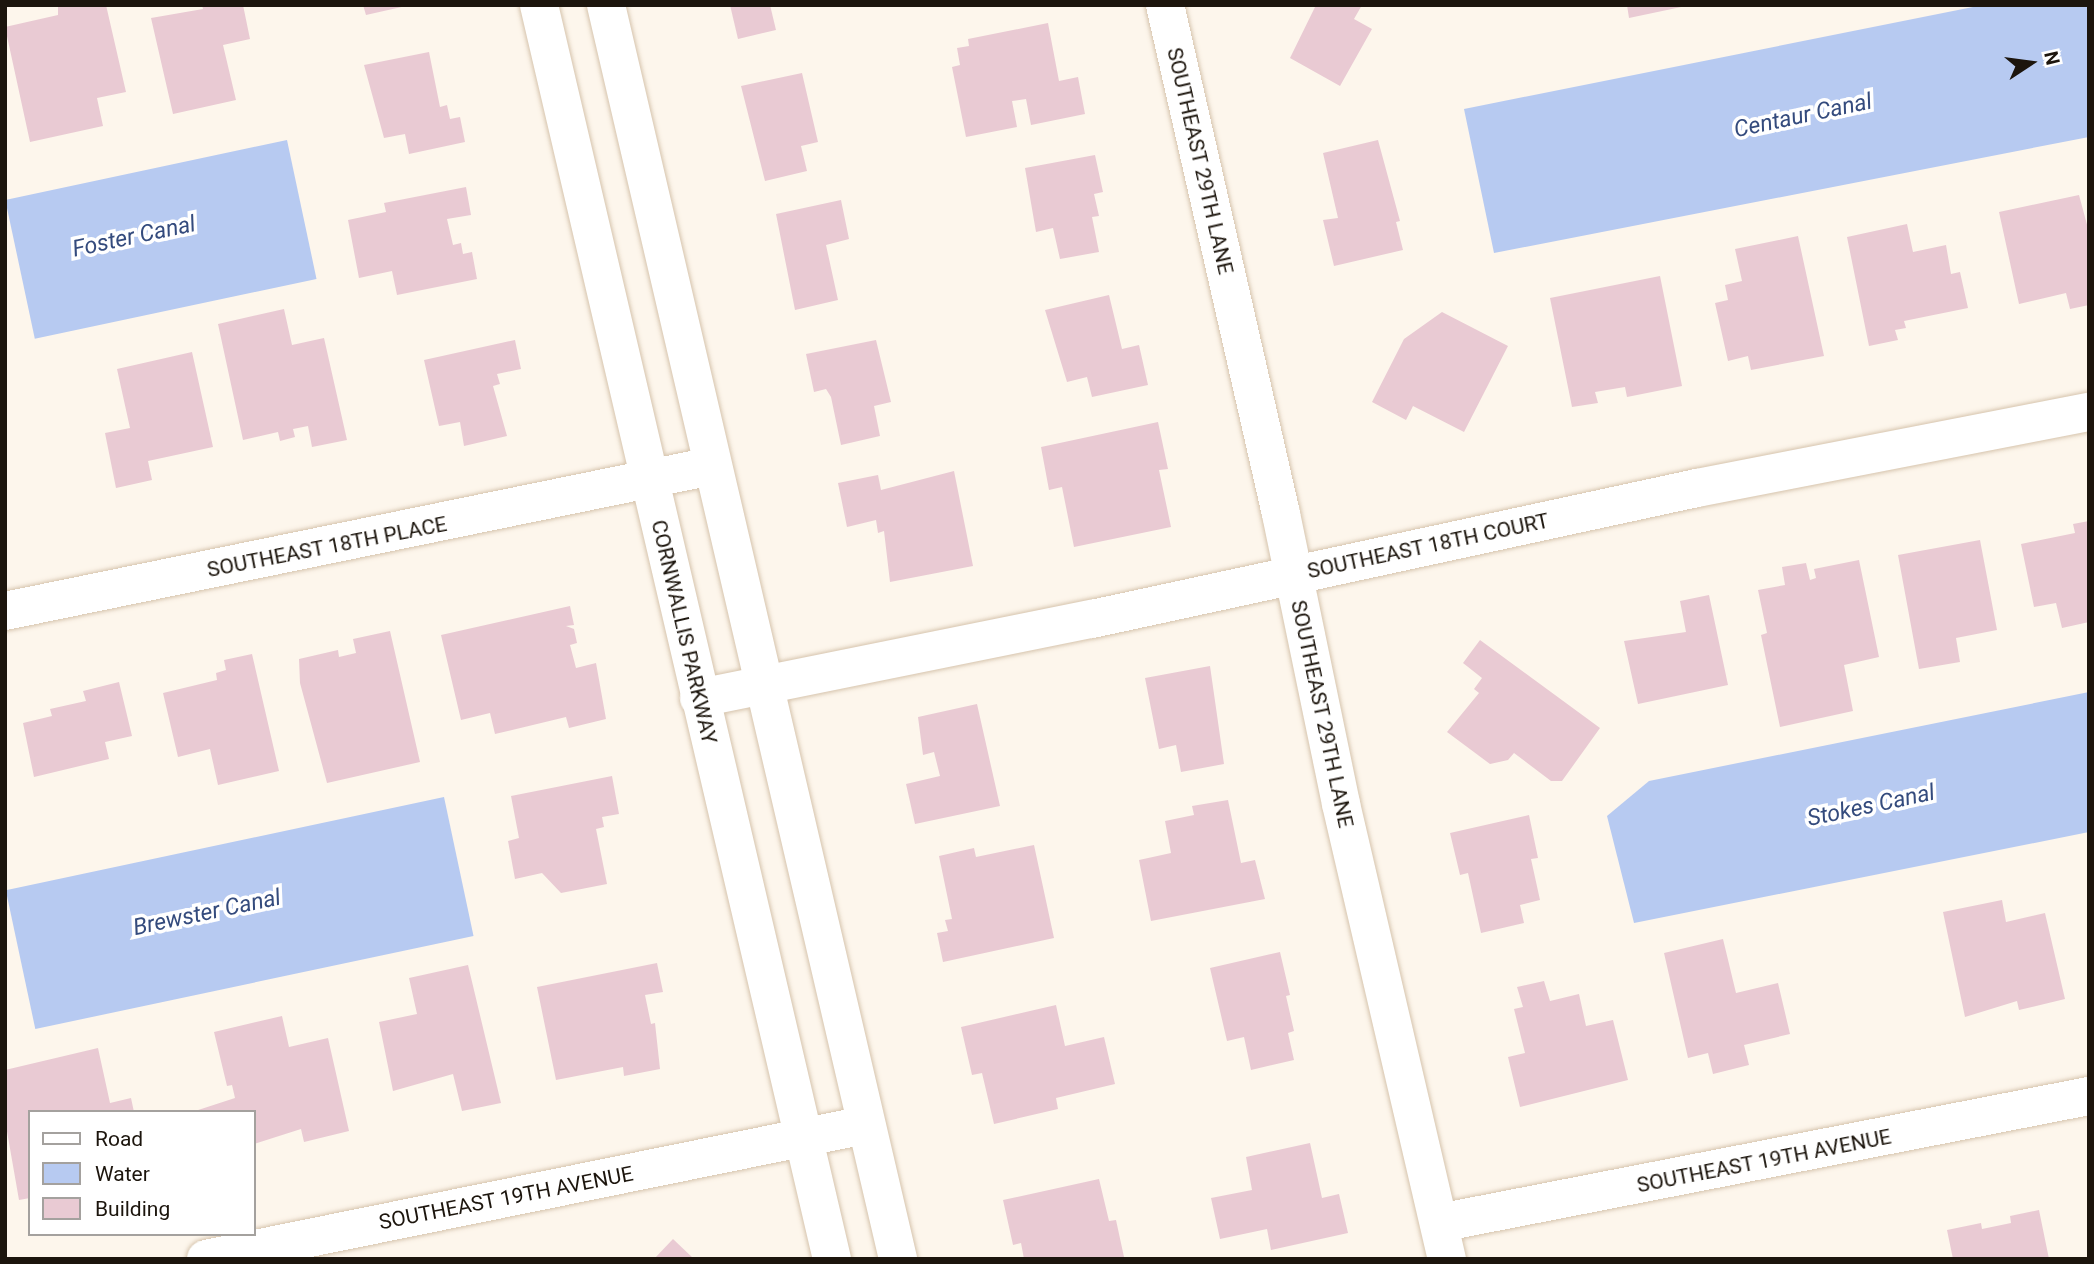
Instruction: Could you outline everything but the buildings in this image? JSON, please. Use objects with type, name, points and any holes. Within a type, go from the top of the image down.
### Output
[{"type":"street","name":"CORNWALLIS PARKWAY","points":[[539,5],[832,1259]]},
{"type":"street","points":[[607,5],[712,466],[767,682],[865,1125],[898,1259]]},
{"type":"street","name":"SOUTHEAST 29TH LANE","points":[[1165,5],[1443,1241]]},
{"type":"street","name":"SOUTHEAST 18TH COURT","points":[[699,698],[1292,576],[1670,494],[2089,412]]},
{"type":"street","name":"SOUTHEAST 18TH PLACE","points":[[5,611],[712,466]]},
{"type":"street","name":"SOUTHEAST 19TH AVENUE","points":[[1443,1241],[2089,1096]]},
{"type":"street","name":"SOUTHEAST 19TH AVENUE","points":[[206,1259],[804,1135],[865,1125]]},
{"type":"water","name":"Centaur Canal","points":[[1983,5],[2089,5],[2089,137],[1494,253],[1464,109]]},
{"type":"water","name":"Foster Canal","points":[[287,140],[317,279],[35,339],[5,200]]},
{"type":"water","name":"Stokes Canal","points":[[2089,692],[2089,832],[1634,923],[1607,816],[1649,781]]},
{"type":"water","name":"Brewster Canal","points":[[444,797],[474,936],[35,1029],[6,890]]}]
